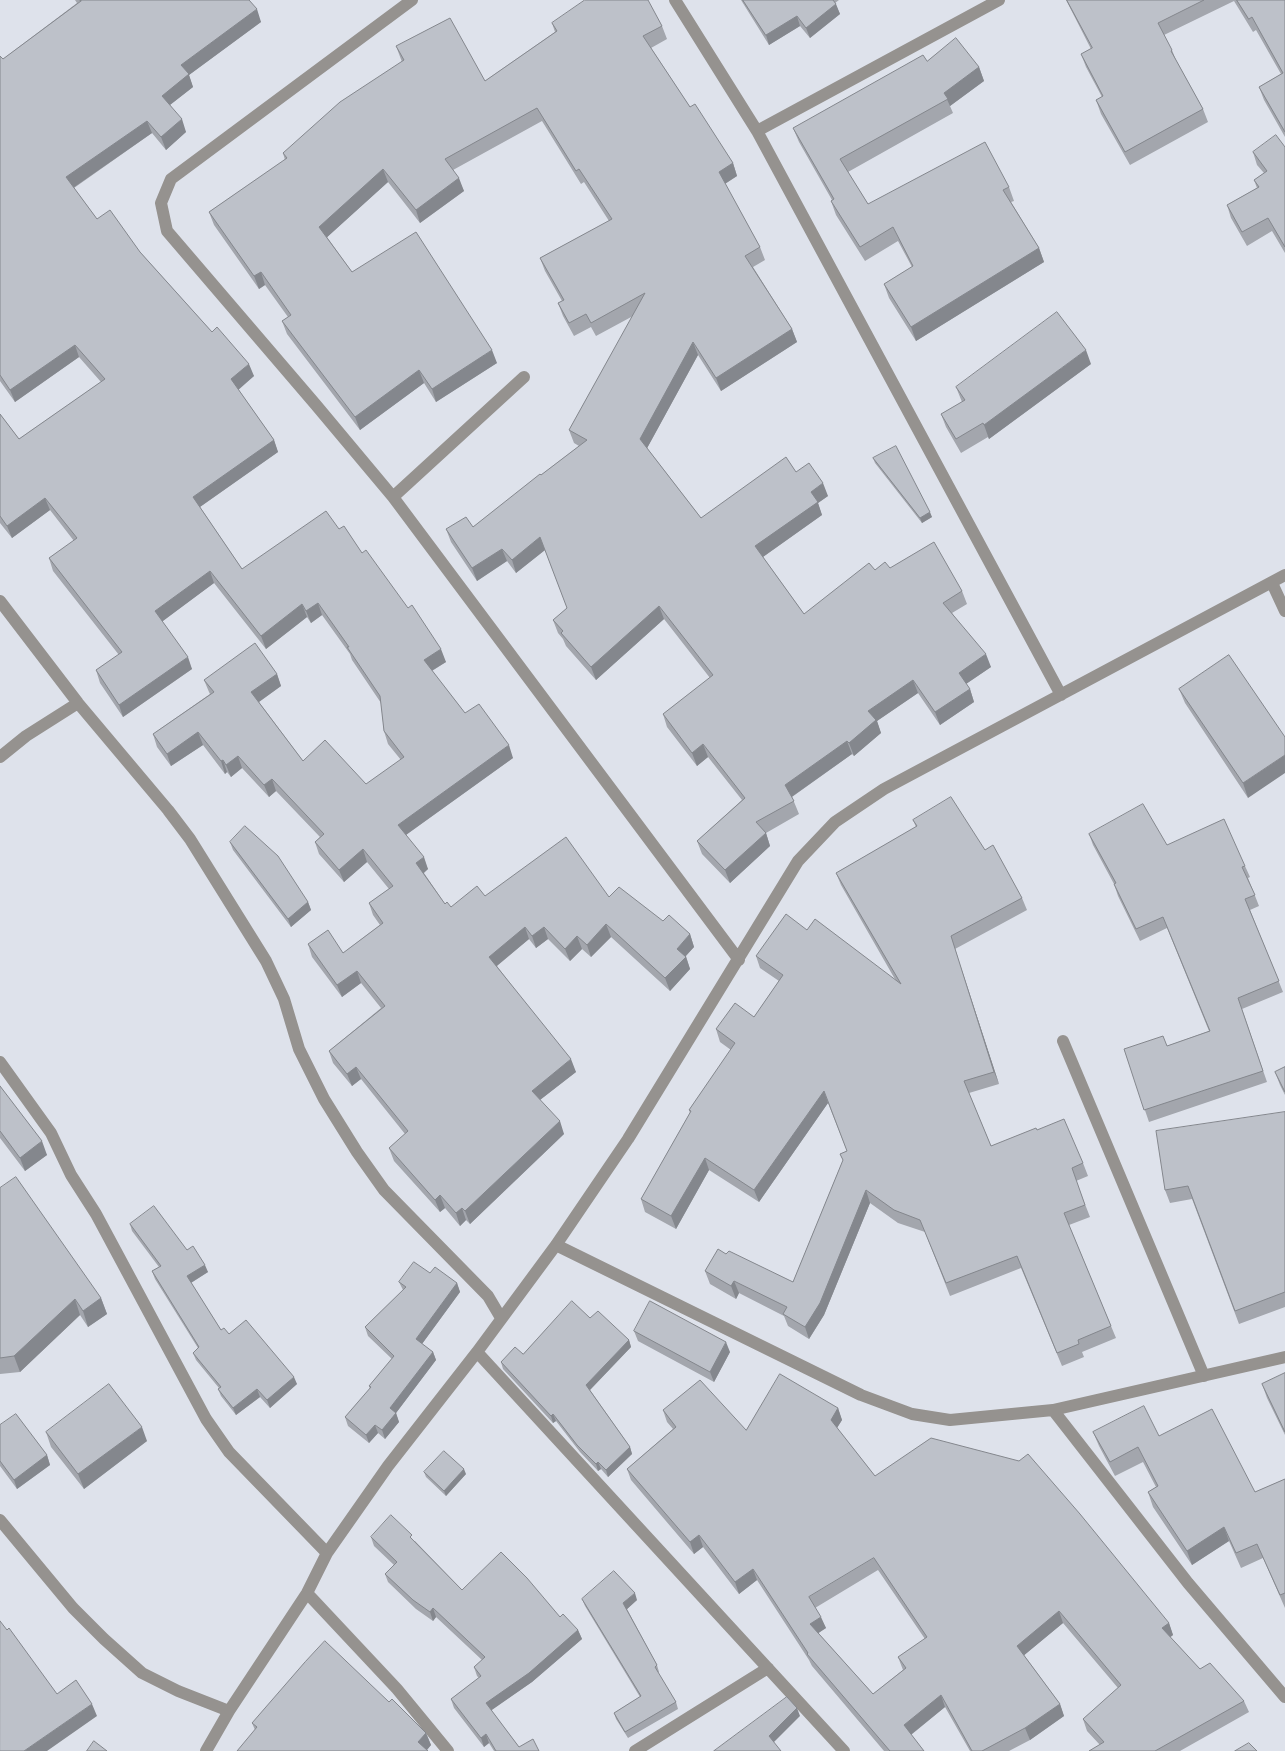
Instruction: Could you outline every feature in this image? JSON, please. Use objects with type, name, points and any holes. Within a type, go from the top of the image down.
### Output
[{"type":"street","points":[[412,0],[171,179],[160,203],[167,231],[316,404],[393,497],[739,960]]},
{"type":"street","points":[[675,0],[757,131],[1060,696]]},
{"type":"street","points":[[757,131],[999,0]]},
{"type":"street","points":[[393,497],[524,377]]},
{"type":"street","points":[[206,1751],[228,1711],[307,1593],[327,1553],[388,1466],[477,1352],[556,1245],[628,1139],[798,861],[835,822],[884,789],[1285,575]]},
{"type":"street","points":[[1272,582],[1285,611]]},
{"type":"street","points":[[0,601],[78,703],[190,839],[266,961],[284,999],[299,1049],[324,1099],[357,1152],[384,1190],[488,1296],[501,1318]]},
{"type":"street","points":[[0,757],[26,736],[78,703]]},
{"type":"street","points":[[1063,1041],[1204,1376]]},
{"type":"street","points":[[0,1062],[51,1133],[71,1175],[96,1214],[206,1419],[229,1452],[327,1553]]},
{"type":"street","points":[[556,1245],[861,1395],[912,1414],[950,1420],[1053,1410],[1285,1357]]},
{"type":"street","points":[[477,1352],[844,1751]]},
{"type":"street","points":[[1053,1410],[1188,1583],[1285,1697]]},
{"type":"street","points":[[0,1520],[73,1608],[104,1640],[142,1673],[178,1691],[228,1711]]},
{"type":"street","points":[[307,1593],[397,1689],[448,1751]]},
{"type":"street","points":[[635,1751],[768,1668]]},
{"type":"building","points":[[80,0],[249,0],[257,9],[181,65],[189,74],[162,96],[182,119],[161,137],[147,121],[66,177],[97,219],[110,210],[140,252],[212,332],[217,327],[249,364],[231,379],[274,440],[193,497],[242,569],[326,511],[339,529],[344,526],[362,553],[366,550],[408,608],[412,605],[441,649],[424,660],[465,713],[479,704],[509,745],[398,825],[424,857],[416,863],[445,904],[447,902],[451,907],[477,886],[485,896],[566,837],[609,897],[619,887],[663,921],[669,915],[690,934],[677,949],[686,957],[665,978],[606,924],[587,945],[577,936],[565,949],[544,927],[532,936],[525,927],[489,957],[571,1059],[532,1091],[560,1121],[465,1211],[462,1208],[456,1213],[440,1195],[435,1200],[389,1148],[408,1131],[356,1067],[347,1074],[329,1051],[385,1006],[357,971],[337,985],[308,944],[328,930],[343,953],[383,923],[369,903],[393,886],[363,849],[339,870],[315,842],[324,834],[272,779],[264,785],[238,756],[226,765],[198,732],[167,754],[153,734],[214,692],[204,680],[255,643],[277,674],[251,692],[303,761],[325,740],[366,784],[404,757],[384,731],[380,696],[347,647],[349,647],[318,603],[306,611],[302,604],[261,636],[210,571],[155,611],[188,657],[119,705],[96,670],[122,652],[49,558],[77,538],[45,498],[7,526],[0,516],[0,414],[19,439],[105,379],[75,345],[10,390],[0,375],[0,56],[3,59]]},
{"type":"building","points":[[585,0],[648,0],[662,26],[643,36],[690,107],[695,104],[733,163],[719,172],[760,247],[745,256],[792,329],[716,378],[693,342],[640,439],[701,518],[786,457],[796,472],[809,463],[823,483],[811,492],[818,502],[755,546],[804,614],[869,563],[875,570],[885,562],[890,568],[934,542],[962,591],[943,603],[986,654],[959,673],[970,689],[935,712],[913,680],[868,711],[876,720],[849,743],[847,741],[785,785],[794,801],[756,822],[766,833],[725,870],[697,841],[745,798],[703,744],[692,753],[663,714],[713,675],[659,606],[591,667],[561,633],[563,631],[553,620],[567,608],[540,537],[512,560],[502,549],[472,568],[446,529],[466,517],[473,527],[587,440],[569,430],[645,293],[591,323],[586,314],[569,323],[558,303],[564,300],[540,258],[612,219],[579,169],[576,171],[537,108],[445,159],[459,178],[416,210],[383,169],[319,227],[352,272],[416,232],[492,350],[432,389],[419,370],[355,417],[282,321],[291,315],[261,272],[254,276],[209,212],[287,158],[283,153],[340,102],[404,60],[396,46],[450,18],[485,81],[557,31],[552,23]]},
{"type":"building","points":[[743,0],[833,0],[836,4],[806,28],[797,16],[766,35]]},
{"type":"building","points":[[1067,0],[1204,0],[1158,23],[1203,109],[1125,152],[1096,100],[1103,96],[1081,54],[1092,48]]},
{"type":"building","points":[[1237,0],[1285,0],[1285,132],[1259,87],[1283,73],[1252,17],[1249,19]]},
{"type":"building","points":[[956,38],[979,67],[944,93],[948,99],[840,159],[868,204],[985,142],[1009,187],[1003,190],[1039,248],[911,327],[884,284],[913,266],[893,227],[860,247],[831,201],[834,199],[793,128],[923,55],[927,61]]},
{"type":"building","points":[[1276,135],[1285,147],[1285,247],[1268,218],[1242,232],[1227,205],[1259,187],[1254,180],[1267,171],[1253,152]]},
{"type":"building","points":[[1057,312],[1086,350],[984,425],[983,423],[956,439],[941,414],[965,400],[956,387]]},
{"type":"building","points":[[896,446],[930,512],[920,518],[873,458]]},
{"type":"building","points":[[1229,655],[1285,737],[1285,755],[1243,783],[1179,689]]},
{"type":"building","points":[[951,797],[985,850],[993,845],[1022,898],[951,936],[994,1072],[964,1081],[991,1146],[1064,1119],[1083,1163],[1072,1168],[1085,1205],[1064,1213],[1111,1326],[1078,1340],[1079,1344],[1057,1353],[1017,1256],[946,1283],[920,1220],[894,1210],[866,1190],[820,1303],[805,1327],[783,1314],[787,1307],[734,1281],[731,1286],[705,1271],[718,1249],[726,1254],[729,1251],[793,1282],[843,1160],[840,1154],[847,1151],[824,1091],[754,1190],[705,1158],[671,1216],[641,1199],[691,1111],[689,1110],[735,1043],[716,1029],[735,1003],[754,1017],[783,975],[756,956],[786,914],[807,930],[815,919],[901,984],[836,873],[917,826],[913,820]]},
{"type":"building","points":[[1143,804],[1167,845],[1224,819],[1245,866],[1242,867],[1255,895],[1245,899],[1279,981],[1238,998],[1263,1071],[1144,1110],[1124,1049],[1163,1036],[1167,1046],[1210,1031],[1163,917],[1136,929],[1114,884],[1116,883],[1089,834]]},
{"type":"building","points":[[245,826],[278,856],[308,902],[288,919],[230,842]]},
{"type":"building","points":[[1285,1067],[1285,1092],[1275,1072]]},
{"type":"building","points":[[0,1086],[42,1141],[20,1158],[0,1131]]},
{"type":"building","points":[[1285,1112],[1285,1292],[1235,1311],[1188,1186],[1165,1190],[1156,1131]]},
{"type":"building","points":[[16,1177],[101,1298],[83,1311],[75,1299],[14,1356],[0,1358],[0,1188]]},
{"type":"building","points":[[154,1206],[187,1250],[193,1246],[205,1265],[187,1276],[221,1330],[224,1328],[229,1334],[246,1320],[294,1377],[267,1400],[257,1389],[233,1408],[218,1389],[221,1387],[193,1353],[199,1347],[152,1271],[161,1266],[130,1224]]},
{"type":"building","points":[[414,1262],[430,1273],[435,1267],[457,1283],[416,1339],[433,1352],[390,1408],[396,1413],[382,1430],[375,1425],[366,1435],[345,1417],[394,1356],[365,1327],[406,1287],[399,1282]]},
{"type":"building","points":[[572,1301],[590,1318],[598,1311],[629,1340],[586,1385],[630,1447],[606,1470],[598,1462],[596,1464],[577,1445],[553,1414],[551,1416],[501,1362],[515,1347],[523,1354]]},
{"type":"building","points":[[650,1301],[726,1342],[710,1372],[634,1331]]},
{"type":"building","points":[[1285,1373],[1285,1432],[1262,1384]]},
{"type":"building","points":[[780,1374],[838,1408],[831,1420],[875,1476],[931,1438],[1019,1461],[1028,1454],[1169,1623],[1162,1628],[1200,1669],[1210,1663],[1244,1701],[1155,1751],[1089,1751],[1104,1742],[1083,1719],[1121,1685],[1059,1611],[1017,1646],[1060,1704],[1025,1728],[982,1751],[972,1751],[941,1695],[904,1725],[924,1751],[890,1751],[807,1654],[753,1569],[735,1582],[699,1535],[690,1542],[627,1469],[676,1427],[663,1410],[700,1380],[746,1430]],"holes":[[[874,1558],[927,1637],[898,1657],[906,1668],[873,1694],[810,1624],[821,1617],[809,1597]]]},
{"type":"building","points":[[109,1384],[142,1427],[78,1474],[46,1432]]},
{"type":"building","points":[[1144,1406],[1159,1436],[1212,1409],[1255,1492],[1285,1479],[1285,1593],[1280,1595],[1257,1544],[1236,1553],[1224,1527],[1187,1551],[1148,1492],[1158,1486],[1138,1447],[1110,1462],[1093,1432]]},
{"type":"building","points":[[16,1414],[47,1455],[14,1480],[0,1461],[0,1425]]},
{"type":"building","points":[[444,1451],[464,1469],[444,1491],[424,1472]]},
{"type":"building","points":[[391,1515],[412,1535],[410,1537],[462,1590],[501,1552],[527,1578],[560,1617],[563,1614],[578,1630],[529,1673],[486,1703],[519,1747],[533,1739],[539,1751],[496,1751],[486,1734],[481,1738],[451,1699],[481,1676],[474,1667],[485,1657],[433,1608],[430,1612],[413,1600],[385,1574],[397,1562],[371,1537]]},
{"type":"building","points":[[614,1571],[635,1593],[623,1603],[657,1665],[655,1667],[676,1702],[625,1732],[614,1713],[641,1696],[582,1599]]},
{"type":"building","points":[[0,1621],[7,1630],[9,1628],[57,1694],[76,1680],[92,1704],[24,1751],[0,1751]]},
{"type":"building","points":[[325,1641],[389,1702],[392,1699],[426,1733],[418,1742],[428,1751],[237,1751],[257,1727],[252,1723]]},
{"type":"building","points":[[787,1697],[797,1708],[769,1736],[781,1751],[714,1751]]},
{"type":"building","points":[[94,1741],[107,1751],[87,1751]]},
{"type":"building","points":[[1249,1743],[1257,1751],[1235,1751]]}]
